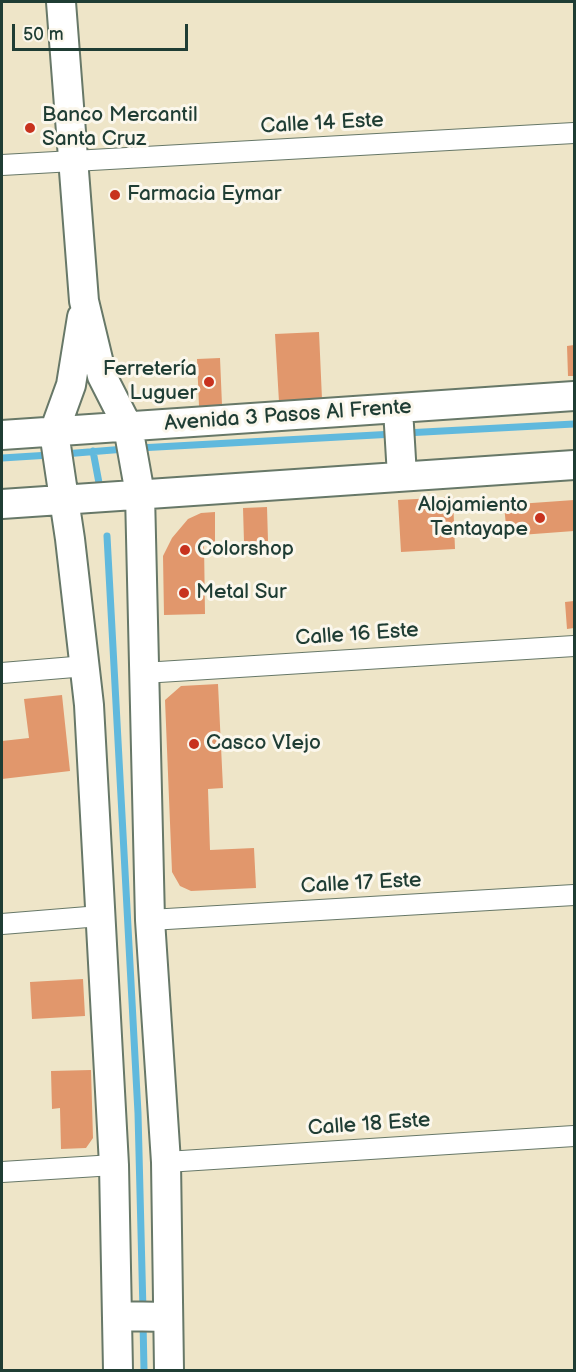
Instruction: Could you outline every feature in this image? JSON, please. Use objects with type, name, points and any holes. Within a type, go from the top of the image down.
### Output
[{"type":"main road","points":[[60,2],[84,301],[102,376],[129,430],[138,482],[150,920],[166,1162],[165,1317],[169,1371]]},
{"type":"main road","points":[[84,301],[71,385],[55,436],[86,666],[121,1316],[118,1371]]},
{"type":"main road","name":"Avenida 3 Pasos Al Frente","points":[[2,435],[55,436],[129,430],[399,426],[574,396]]},
{"type":"main road","points":[[399,426],[402,476]]},
{"type":"main road","points":[[2,504],[65,499],[138,482],[402,476],[574,465]]},
{"type":"main road","points":[[121,1316],[165,1317]]},
{"type":"street","name":"Calle 14 Este","points":[[2,165],[574,133]]},
{"type":"street","name":"Calle 16 Este","points":[[143,673],[574,646]]},
{"type":"street","points":[[2,673],[86,666]]},
{"type":"street","name":"Calle 17 Este","points":[[150,920],[574,896]]},
{"type":"street","points":[[2,924],[100,916]]},
{"type":"street","name":"Calle 18 Este","points":[[166,1162],[574,1136]]},
{"type":"street","points":[[2,1172],[114,1165]]},
{"type":"building","points":[[319,332],[322,399],[279,402],[275,334]]},
{"type":"building","points":[[574,345],[574,376],[568,376],[567,346]]},
{"type":"building","name":"Ferretería Luguer","points":[[220,358],[222,405],[199,406],[197,359]]},
{"type":"building","points":[[453,497],[455,549],[401,552],[398,500]]},
{"type":"building","name":"Alojamiento Tentayape","points":[[574,500],[574,531],[507,536],[504,505]]},
{"type":"building","points":[[267,507],[268,541],[244,542],[243,508]]},
{"type":"building","points":[[215,512],[215,543],[204,543],[205,614],[164,615],[163,556],[172,538],[188,519],[201,513]]},
{"type":"building","points":[[574,601],[574,628],[567,629],[565,602]]},
{"type":"building","points":[[218,684],[223,788],[208,789],[210,850],[254,848],[256,888],[191,891],[180,886],[172,872],[165,700],[181,686]]},
{"type":"building","points":[[62,695],[70,771],[2,779],[2,741],[29,738],[24,699]]},
{"type":"building","points":[[83,979],[85,1016],[32,1019],[30,982]]},
{"type":"building","points":[[91,1070],[93,1138],[86,1148],[61,1149],[60,1108],[52,1109],[51,1071]]},
{"type":"waterway","points":[[405,433],[574,424]]},
{"type":"waterway","points":[[139,448],[394,434]]},
{"type":"waterway","points":[[64,454],[125,449]]},
{"type":"waterway","points":[[93,451],[99,483]]},
{"type":"waterway","points":[[2,458],[50,455]]},
{"type":"waterway","points":[[107,536],[138,1113],[143,1311]]},
{"type":"waterway","points":[[143,1322],[144,1370]]},
{"type":"place","name":"Banco Mercantil Santa Cruz","points":[[30,128]]},
{"type":"place","name":"Farmacia Eymar","points":[[115,195]]},
{"type":"place","name":"Ferretería Luguer","points":[[209,382]]},
{"type":"place","name":"Alojamiento Tentayape","points":[[540,518]]},
{"type":"place","name":"Colorshop","points":[[185,550]]},
{"type":"place","name":"Metal Sur","points":[[184,593]]},
{"type":"place","name":"Casco VIejo","points":[[194,744]]}]
